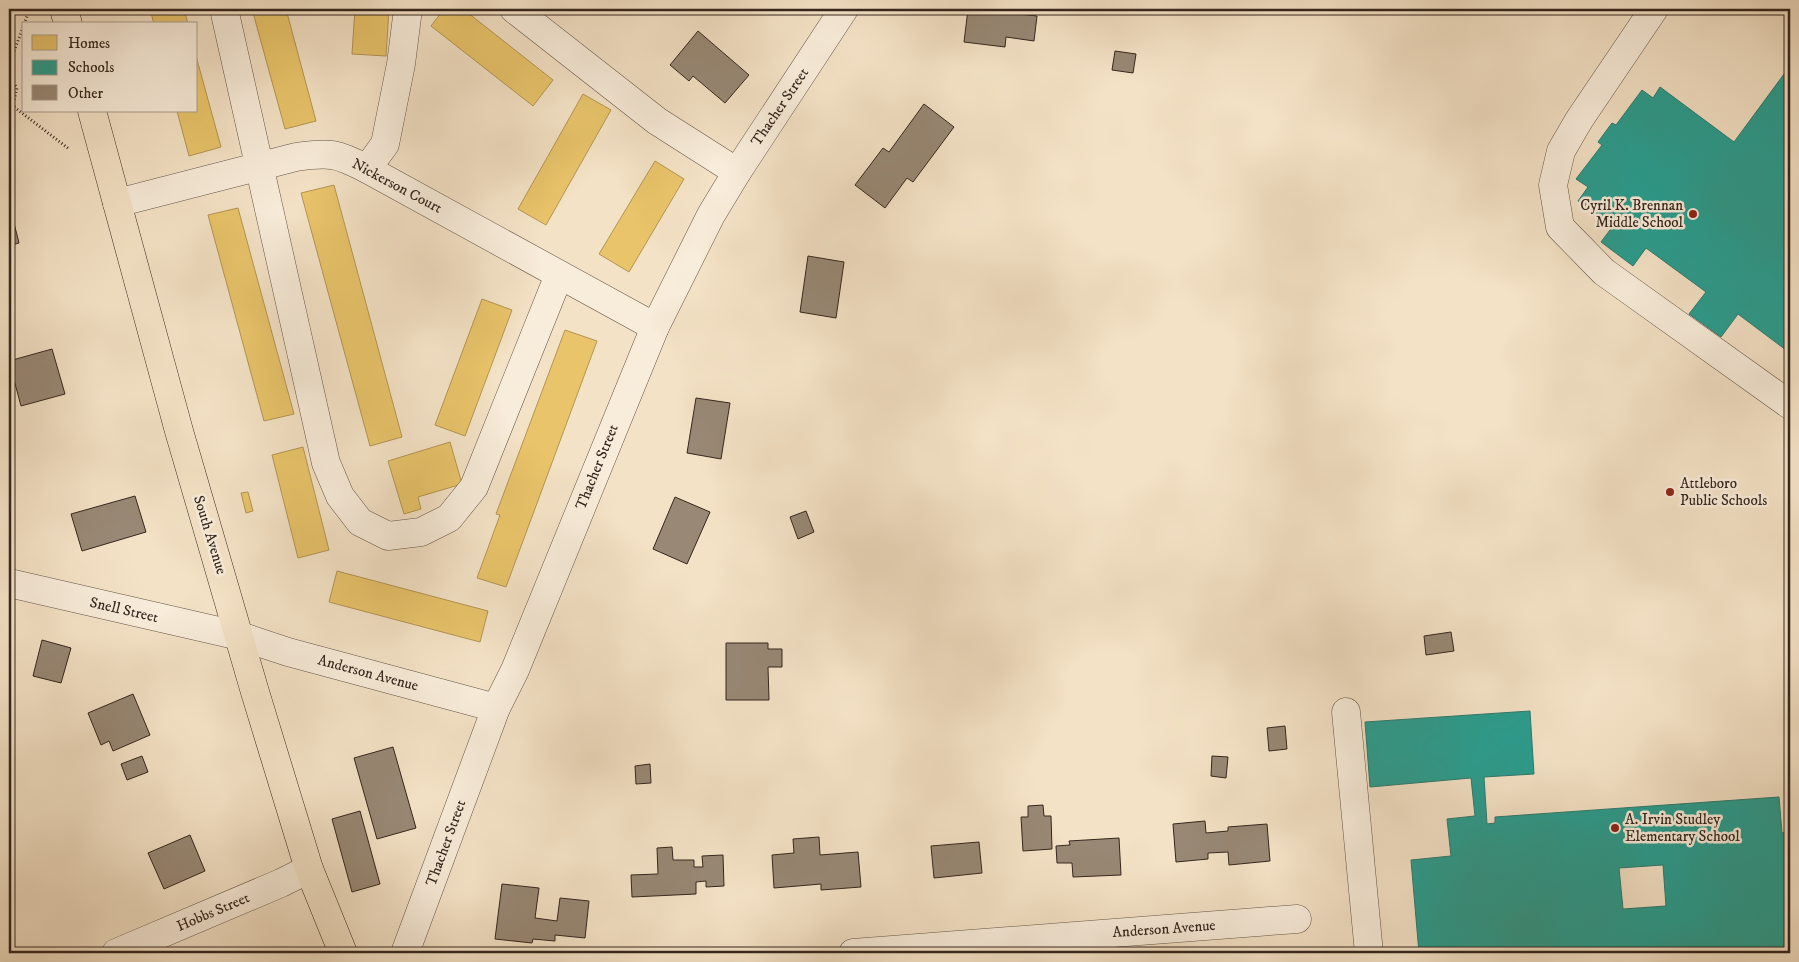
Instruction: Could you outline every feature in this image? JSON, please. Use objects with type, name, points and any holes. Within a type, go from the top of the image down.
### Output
[{"type":"highway","points":[[64,9],[67,22]]},
{"type":"highway","name":"South Avenue","points":[[92,112],[179,431],[255,692],[309,869],[343,953]]},
{"type":"street","points":[[224,9],[326,463],[340,496],[360,522],[388,536],[421,532],[449,518],[474,487],[559,275]]},
{"type":"street","points":[[367,169],[385,144],[401,64],[408,9]]},
{"type":"street","points":[[514,9],[650,115],[737,172]]},
{"type":"street","name":"Thacher Street","points":[[405,953],[496,708],[515,670],[654,327],[711,216],[737,172],[844,9]]},
{"type":"street","points":[[1654,9],[1579,120],[1561,151],[1553,186],[1560,227],[1604,272],[1790,405]]},
{"type":"street","name":"Nickerson Court","points":[[117,203],[260,168],[296,157],[315,154],[336,155],[367,169],[654,327]]},
{"type":"street","name":"Snell Street","points":[[9,582],[240,636]]},
{"type":"street","name":"Anderson Avenue","points":[[240,636],[288,652],[496,708]]},
{"type":"street","points":[[1346,712],[1369,953]]},
{"type":"street","name":"Hobbs Street","points":[[116,953],[281,883],[309,869]]},
{"type":"street","name":"Anderson Avenue","points":[[853,953],[1297,919]]},
{"type":"path","points":[[25,22],[30,9]]},
{"type":"path","points":[[9,64],[22,29]]},
{"type":"path","points":[[9,77],[17,88],[14,100],[9,103],[69,149]]},
{"type":"building: Homes","points":[[150,9],[184,9],[187,22],[153,22]]},
{"type":"building: Homes","points":[[252,9],[286,9],[316,121],[285,129]]},
{"type":"building: Homes","points":[[355,9],[389,9],[386,56],[352,54]]},
{"type":"building: Homes","points":[[444,9],[463,9],[553,80],[533,106],[431,26]]},
{"type":"building: Homes","points":[[198,63],[221,147],[189,156],[177,112],[198,112]]},
{"type":"building: Homes","points":[[583,94],[611,110],[546,225],[518,209]]},
{"type":"building: Homes","points":[[655,161],[684,179],[629,272],[599,254]]},
{"type":"building: Homes","points":[[334,185],[402,437],[370,446],[301,193]]},
{"type":"building: Homes","points":[[238,208],[294,414],[264,421],[208,215]]},
{"type":"building: Homes","points":[[482,299],[512,310],[465,436],[435,425]]},
{"type":"building: Homes","points":[[565,330],[597,341],[506,587],[477,578],[500,515],[496,514]]},
{"type":"building: Homes","points":[[450,442],[462,484],[418,497],[421,509],[404,514],[388,461]]},
{"type":"building: Homes","points":[[303,447],[329,550],[298,558],[272,455]]},
{"type":"building: Homes","points":[[248,492],[253,511],[246,513],[241,493]]},
{"type":"building: Homes","points":[[337,571],[488,611],[480,642],[329,602]]},
{"type":"building: Schools","name":"Cyril K. Brennan Middle School","points":[[1790,66],[1790,353],[1738,314],[1721,337],[1689,314],[1706,292],[1646,248],[1633,266],[1601,242],[1613,226],[1578,201],[1588,187],[1576,179],[1602,145],[1598,142],[1612,123],[1616,125],[1642,90],[1653,98],[1660,87],[1734,142]]},
{"type":"building: Schools","name":"A. Irvin Studley Elementary School","points":[[1530,711],[1534,774],[1484,777],[1487,824],[1495,823],[1495,817],[1779,797],[1782,833],[1790,832],[1790,953],[1419,953],[1411,860],[1451,856],[1447,819],[1475,816],[1471,778],[1370,787],[1365,722]],"holes":[[[1663,865],[1666,906],[1623,909],[1619,868]]]},
{"type":"building: Other","points":[[968,9],[1013,9],[1012,13],[1037,16],[1034,41],[1006,37],[1005,47],[964,42]]},
{"type":"building: Other","points":[[698,31],[749,75],[725,103],[693,76],[689,81],[670,65]]},
{"type":"building: Other","points":[[1115,51],[1136,54],[1133,73],[1112,70]]},
{"type":"building: Other","points":[[924,104],[954,127],[913,182],[907,178],[885,208],[855,185],[883,148],[889,152]]},
{"type":"building: Other","points":[[12,215],[19,243],[12,245],[14,252],[9,253],[9,216]]},
{"type":"building: Other","points":[[808,256],[844,262],[836,318],[800,312]]},
{"type":"building: Other","points":[[52,349],[65,394],[21,406],[9,361]]},
{"type":"building: Other","points":[[696,398],[730,403],[721,459],[687,453]]},
{"type":"building: Other","points":[[135,496],[146,532],[82,551],[71,514]]},
{"type":"building: Other","points":[[675,497],[710,512],[687,564],[653,549]]},
{"type":"building: Other","points":[[806,511],[814,532],[798,539],[790,517]]},
{"type":"building: Other","points":[[1451,632],[1454,651],[1426,655],[1424,636]]},
{"type":"building: Other","points":[[42,640],[71,648],[61,683],[33,676]]},
{"type":"building: Other","points":[[726,643],[768,643],[768,649],[782,649],[782,667],[768,667],[769,700],[726,700]]},
{"type":"building: Other","points":[[133,694],[150,735],[113,751],[109,741],[101,745],[88,713]]},
{"type":"building: Other","points":[[1285,726],[1287,749],[1269,751],[1267,728]]},
{"type":"building: Other","points":[[393,747],[416,828],[377,839],[354,758]]},
{"type":"building: Other","points":[[142,756],[148,772],[127,780],[121,764]]},
{"type":"building: Other","points":[[1212,756],[1228,757],[1226,778],[1211,776]]},
{"type":"building: Other","points":[[650,764],[651,783],[636,784],[635,766]]},
{"type":"building: Other","points":[[1043,805],[1044,816],[1051,816],[1052,849],[1023,851],[1021,817],[1028,817],[1028,806]]},
{"type":"building: Other","points":[[360,811],[380,884],[352,892],[332,819]]},
{"type":"building: Other","points":[[1205,821],[1206,833],[1228,831],[1228,827],[1267,824],[1270,861],[1229,865],[1228,852],[1208,853],[1208,859],[1176,862],[1173,824]]},
{"type":"building: Other","points":[[190,835],[205,871],[164,889],[148,853]]},
{"type":"building: Other","points":[[819,837],[820,855],[858,852],[861,887],[821,890],[821,884],[774,888],[772,855],[794,853],[793,839]]},
{"type":"building: Other","points":[[1119,838],[1121,875],[1073,877],[1072,863],[1057,863],[1056,846],[1070,845],[1069,841]]},
{"type":"building: Other","points":[[979,842],[982,873],[934,878],[931,846]]},
{"type":"building: Other","points":[[672,847],[673,860],[694,860],[694,867],[703,867],[702,856],[723,855],[724,886],[706,887],[706,881],[696,882],[696,894],[632,897],[631,875],[658,874],[657,848]]},
{"type":"building: Other","points":[[502,884],[539,888],[535,918],[557,921],[560,898],[589,901],[585,938],[555,935],[555,941],[533,939],[532,943],[495,939]]},
{"type":"place","name":"Cyril K. Brennan Middle School","points":[[1693,214]]},
{"type":"place","name":"Attleboro Public Schools","points":[[1670,492]]},
{"type":"place","name":"A. Irvin Studley Elementary School","points":[[1615,828]]}]
